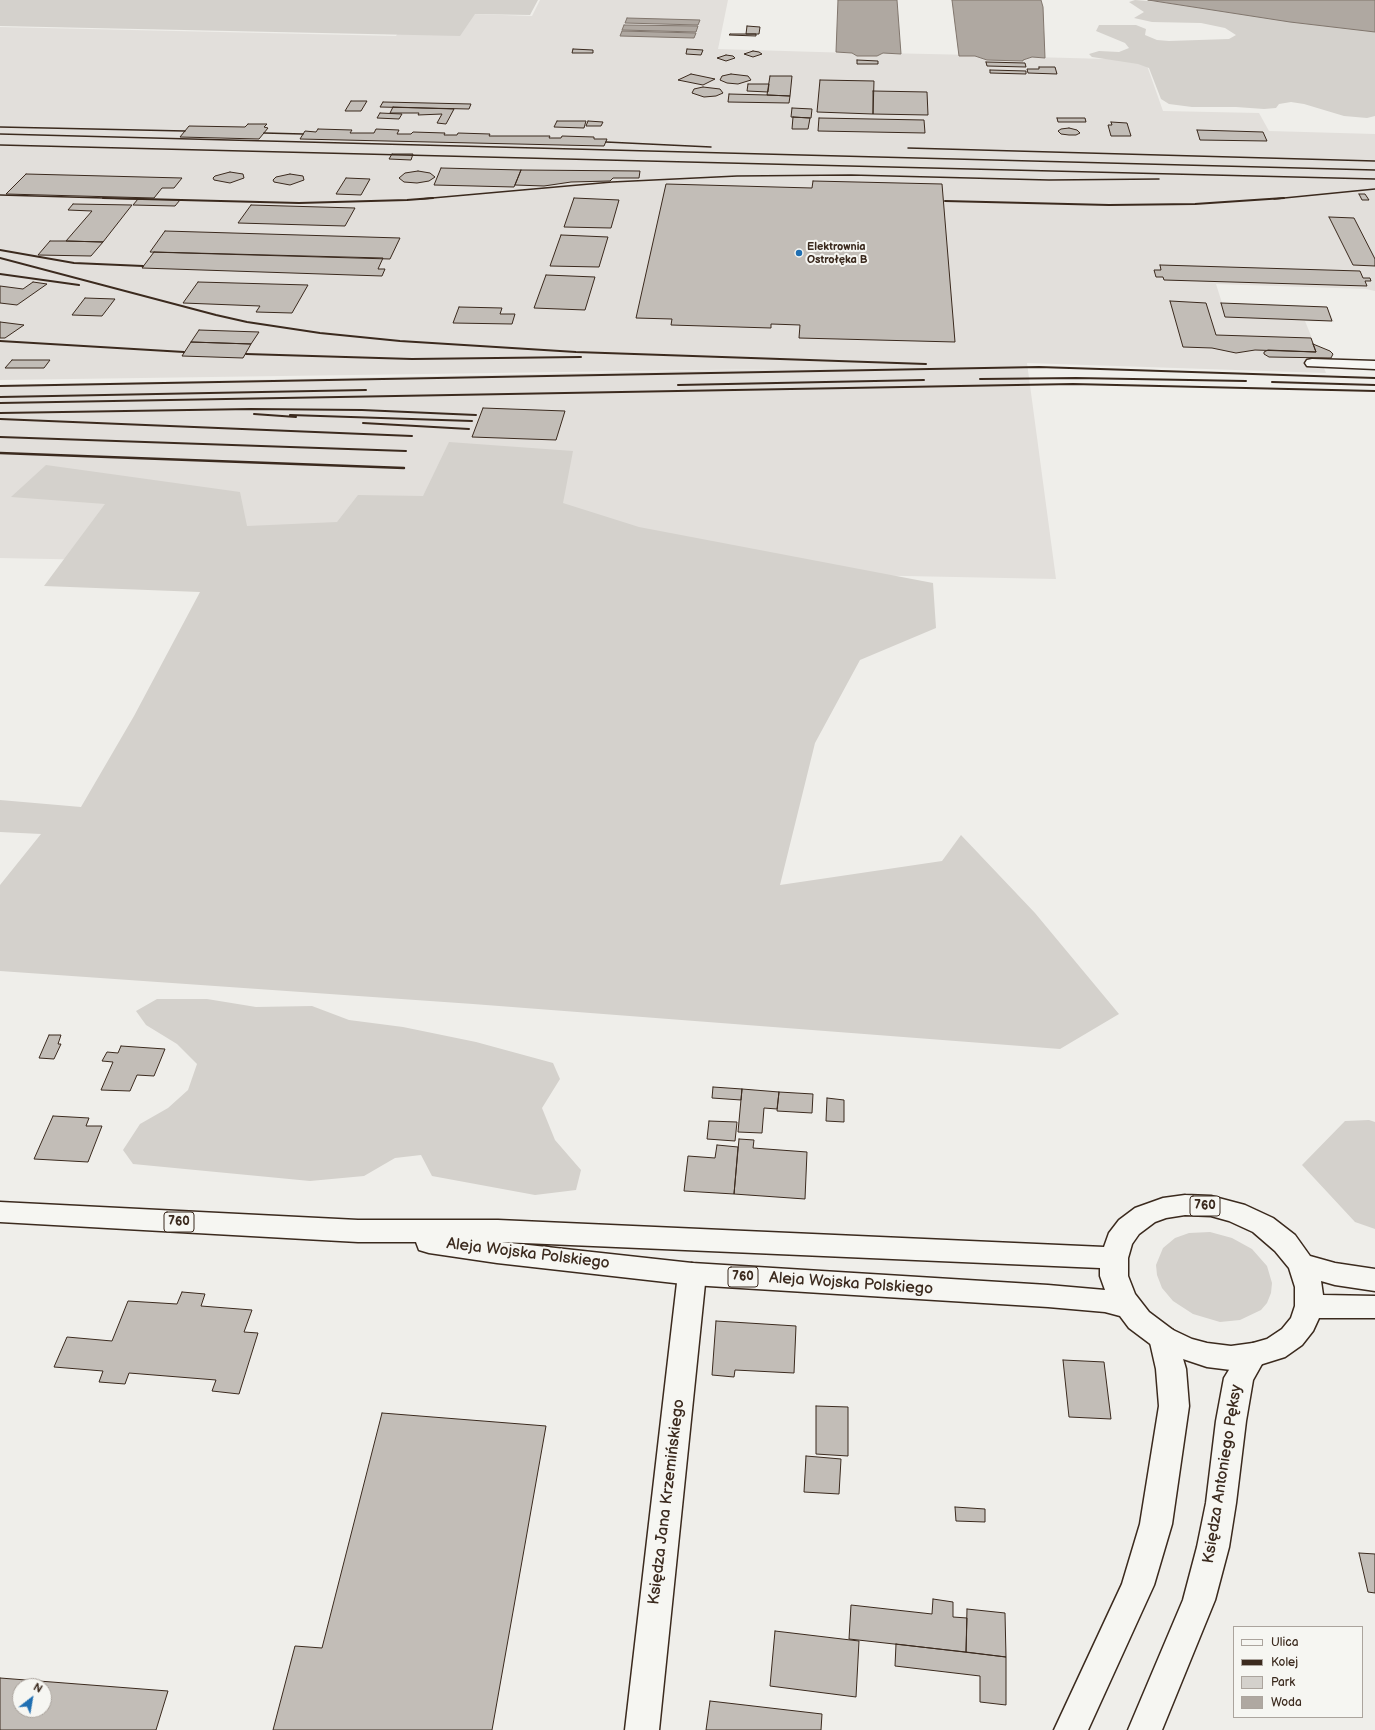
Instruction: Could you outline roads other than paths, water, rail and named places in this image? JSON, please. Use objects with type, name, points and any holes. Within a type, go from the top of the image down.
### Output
[{"type":"main road","points":[[1312,363],[1375,365]]},
{"type":"main road","name":"760","points":[[1185,1205],[1211,1206],[1236,1212],[1262,1225],[1285,1243],[1301,1264],[1309,1287],[1309,1306],[1304,1323],[1292,1337],[1275,1349],[1254,1355],[1231,1358],[1207,1355],[1184,1348],[1163,1338],[1139,1320],[1123,1299],[1114,1276],[1114,1258],[1119,1241],[1129,1227],[1145,1215],[1163,1208],[1185,1205]]},
{"type":"main road","name":"Aleja Wojska Polskiego","points":[[0,1212],[358,1231],[498,1231],[1114,1258]]},
{"type":"main road","name":"Aleja Wojska Polskiego","points":[[358,1231],[497,1252],[692,1274],[1048,1296],[1104,1301],[1129,1307]]},
{"type":"main road","points":[[1301,1264],[1335,1274],[1375,1280]]},
{"type":"main road","name":"Księdza Jana Krzemińskiego","points":[[642,1730],[692,1274]]},
{"type":"main road","points":[[1309,1306],[1375,1307]]},
{"type":"main road","points":[[1071,1730],[1138,1585],[1156,1524],[1174,1406],[1171,1368],[1163,1338]]},
{"type":"main road","name":"Księdza Antoniego Pęksy","points":[[1146,1730],[1199,1600],[1214,1540],[1221,1503],[1231,1421],[1239,1378],[1254,1355]]},
{"type":"water","points":[[838,0],[897,0],[901,54],[883,53],[877,56],[857,56],[852,53],[836,52]]},
{"type":"water","points":[[952,0],[1041,0],[1043,7],[1045,58],[1032,57],[1023,61],[987,60],[975,56],[959,56]]},
{"type":"water","points":[[1148,0],[1375,0],[1375,32],[1290,22]]},
{"type":"water","points":[[627,18],[700,20],[698,25],[625,23]]},
{"type":"water","points":[[624,25],[698,26],[696,32],[622,30]]},
{"type":"water","points":[[622,31],[696,33],[694,38],[620,36]]},
{"type":"railway","points":[[0,127],[185,131]]},
{"type":"railway","points":[[264,133],[303,134]]},
{"type":"railway","points":[[0,134],[1375,170]]},
{"type":"railway","points":[[606,142],[711,147]]},
{"type":"railway","points":[[0,145],[1375,179]]},
{"type":"railway","points":[[908,148],[1375,161]]},
{"type":"railway","points":[[427,198],[612,182],[737,176],[851,175],[1049,180],[1159,179]]},
{"type":"railway","points":[[1274,199],[1375,189]]},
{"type":"railway","points":[[0,195],[122,198]]},
{"type":"railway","points":[[103,198],[122,198]]},
{"type":"railway","points":[[122,198],[299,203],[427,198]]},
{"type":"railway","points":[[122,198],[140,199]]},
{"type":"railway","points":[[421,199],[427,198]]},
{"type":"railway","points":[[427,198],[433,198]]},
{"type":"railway","points":[[945,201],[1109,205],[1195,204],[1284,198]]},
{"type":"railway","points":[[0,250],[74,263],[143,266]]},
{"type":"railway","points":[[0,258],[216,315],[247,322],[320,333],[400,341],[576,352],[926,364]]},
{"type":"railway","points":[[0,274],[79,285]]},
{"type":"railway","points":[[0,341],[184,352]]},
{"type":"railway","points":[[246,354],[412,359],[581,357]]},
{"type":"railway","points":[[0,386],[1039,367],[1375,378]]},
{"type":"railway","points":[[980,379],[1076,378],[1246,381]]},
{"type":"railway","points":[[678,385],[924,380]]},
{"type":"railway","points":[[1272,382],[1375,385]]},
{"type":"railway","points":[[0,403],[1073,384],[1375,391]]},
{"type":"railway","points":[[0,397],[366,390]]},
{"type":"railway","points":[[0,413],[251,409],[362,410],[476,415]]},
{"type":"railway","points":[[254,414],[296,417]]},
{"type":"railway","points":[[290,415],[472,421]]},
{"type":"railway","points":[[0,419],[412,436]]},
{"type":"railway","points":[[363,423],[469,429]]},
{"type":"railway","points":[[0,437],[406,451]]},
{"type":"railway","points":[[0,453],[404,468]]},
{"type":"place","name":"Elektrownia Ostrołęka B","points":[[799,253]]}]
